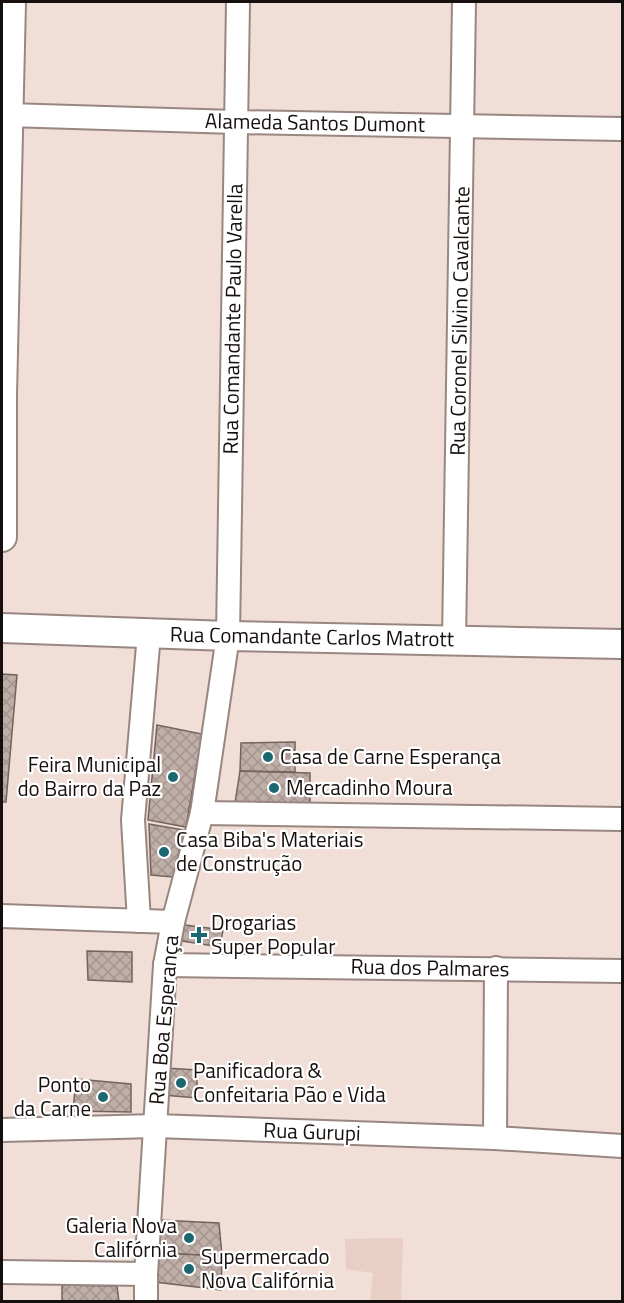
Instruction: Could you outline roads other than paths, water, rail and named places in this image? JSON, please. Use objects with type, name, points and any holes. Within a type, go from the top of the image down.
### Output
[{"type":"street","points":[[2,537],[11,2]]},
{"type":"street","name":"Rua Comandante Paulo Varella","points":[[228,636],[238,2]]},
{"type":"street","name":"Rua Coronel Silvino Cavalcante","points":[[454,641],[465,2]]},
{"type":"street","name":"Alameda Santos Dumont","points":[[8,115],[235,122],[622,129]]},
{"type":"street","name":"Rua Comandante Carlos Matrott","points":[[2,628],[149,634],[622,644]]},
{"type":"street","points":[[139,921],[133,820],[149,634]]},
{"type":"street","name":"Rua Boa Esperança","points":[[146,1302],[165,966],[173,922],[202,813],[228,636]]},
{"type":"street","points":[[202,813],[622,819]]},
{"type":"street","points":[[2,916],[173,922]]},
{"type":"street","name":"Rua dos Palmares","points":[[165,966],[622,971]]},
{"type":"street","points":[[495,1138],[496,968]]},
{"type":"street","name":"Rua Gurupi","points":[[2,1130],[155,1126],[495,1138],[622,1146]]},
{"type":"street","points":[[2,1272],[146,1274]]},
{"type":"place","name":"Casa de Carne Esperança","points":[[268,757]]},
{"type":"place","name":"Feira Municipal do Bairro da Paz","points":[[173,777]]},
{"type":"place","name":"Mercadinho Moura","points":[[274,788]]},
{"type":"place","name":"Casa Biba's Materiais de Construção","points":[[164,852]]},
{"type":"place","name":"Drogarias Super Popular","points":[[199,935]]},
{"type":"place","name":"Panificadora & Confeitaria Pão e Vida","points":[[181,1083]]},
{"type":"place","name":"Ponto da Carne","points":[[103,1097]]},
{"type":"place","name":"Galeria Nova Califórnia","points":[[189,1238]]},
{"type":"place","name":"Supermercado Nova Califórnia","points":[[189,1269]]}]
